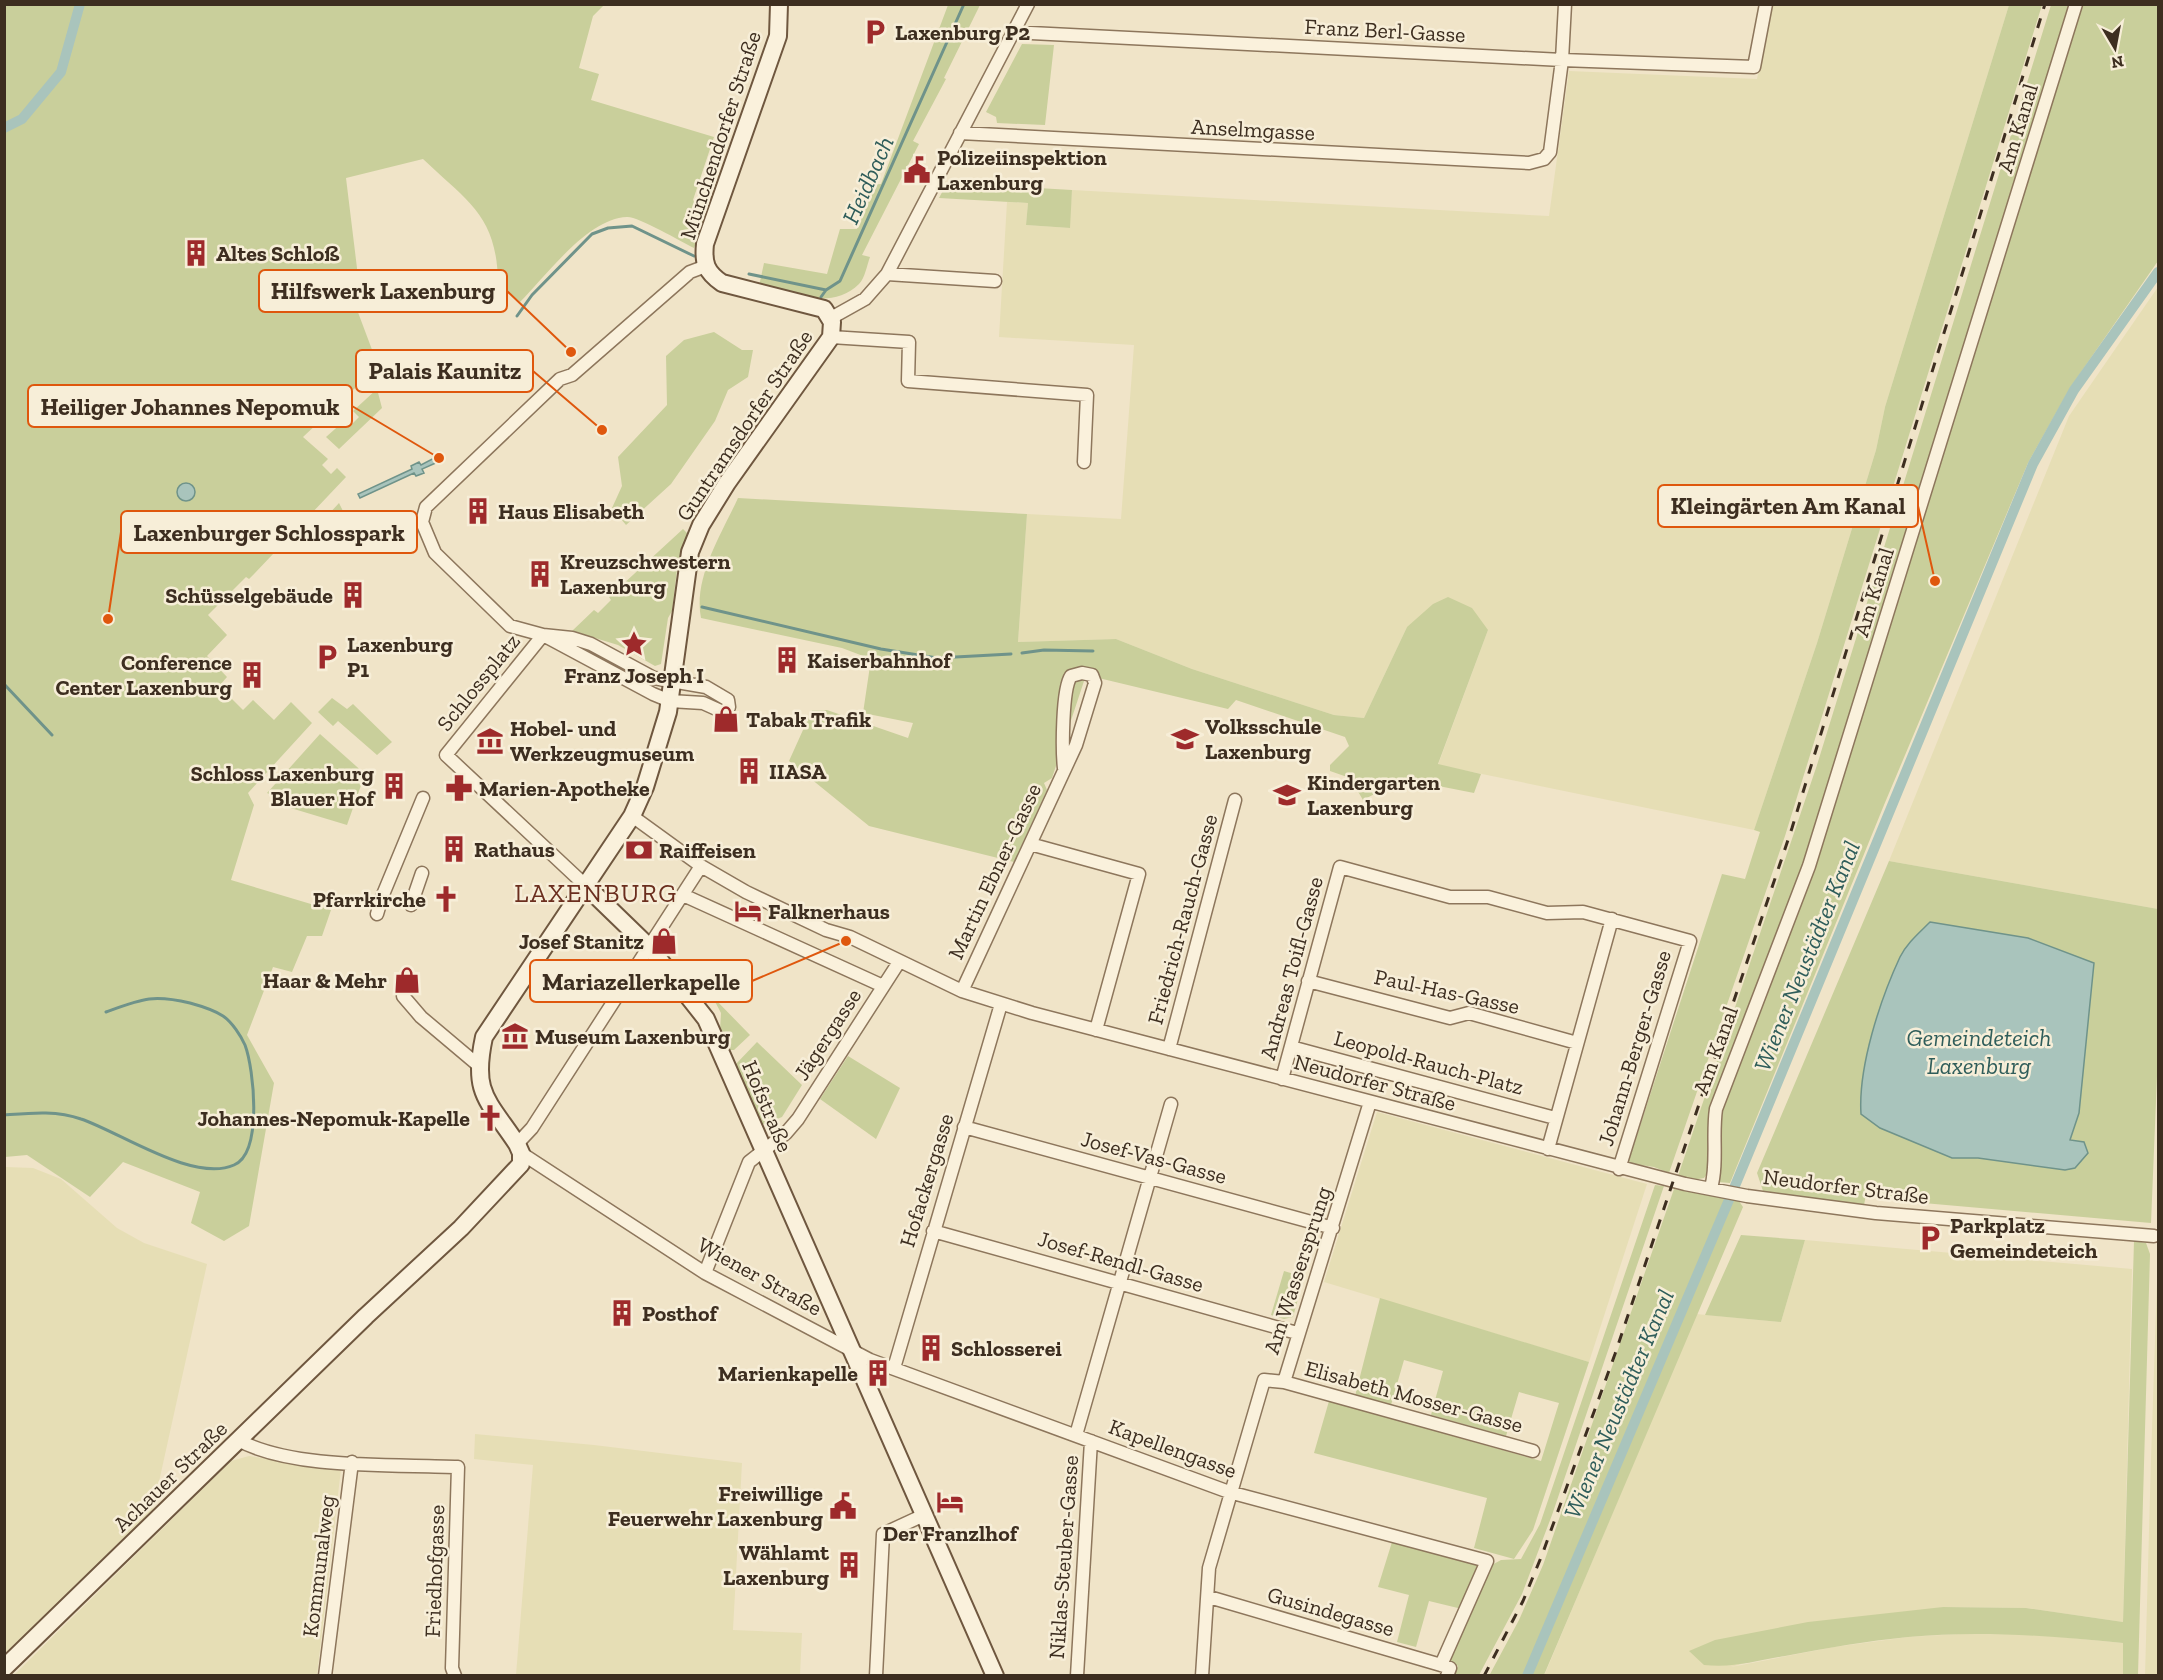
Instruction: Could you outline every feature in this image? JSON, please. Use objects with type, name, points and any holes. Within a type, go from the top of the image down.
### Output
[{"type":"main road","name":"Münchendorfer Straße","points":[[706,266],[705,243],[778,36],[779,4]]},
{"type":"main road","points":[[706,266],[710,275],[722,283],[742,290],[818,306],[831,318]]},
{"type":"main road","name":"Guntramsdorfer Straße","points":[[478,1065],[484,1037],[632,816],[654,760],[670,701],[690,552],[700,525],[727,483],[831,337],[831,318]]},
{"type":"main road","name":"Hofstraße","points":[[586,886],[650,948],[706,1019],[762,1152],[853,1351]]},
{"type":"main road","name":"Wiener Straße","points":[[478,1065],[478,1083],[519,1148]]},
{"type":"main road","name":"Achauer Straße","points":[[4,1668],[514,1174],[521,1164],[519,1148]]},
{"type":"main road","points":[[853,1351],[995,1676]]},
{"type":"street","name":"Guntramsdorfer Straße","points":[[831,318],[866,299],[887,274],[1028,4]]},
{"type":"street","points":[[1562,60],[1565,4]]},
{"type":"street","name":"Franz Berl-Gasse","points":[[1013,32],[1562,60],[1754,67],[1766,4]]},
{"type":"street","name":"Am Kanal","points":[[1717,1190],[1713,1178],[1712,1140],[1716,1109],[1809,866],[2076,4]]},
{"type":"street","name":"Anselmgasse","points":[[960,133],[1529,163],[1544,159],[1550,152],[1562,60]]},
{"type":"street","name":"Münchendorfer Straße","points":[[543,636],[510,626],[435,553],[422,522],[426,507],[560,379],[572,375],[690,272],[706,266]]},
{"type":"street","points":[[887,274],[995,281]]},
{"type":"street","points":[[831,337],[909,342],[908,381],[1087,395],[1084,462]]},
{"type":"street","points":[[543,636],[572,638],[591,644],[654,678],[712,689],[731,702],[723,712],[703,703],[670,701],[543,636]]},
{"type":"street","name":"Schlossplatz","points":[[446,755],[543,636]]},
{"type":"street","name":"Martin Ebner-Gasse","points":[[962,991],[1030,844],[1079,735],[1095,683],[1092,675],[1082,673],[1071,676],[1066,683],[1066,715],[1060,741],[1064,768]]},
{"type":"street","name":"Hofstraße","points":[[446,755],[586,886]]},
{"type":"street","points":[[377,914],[423,798]]},
{"type":"street","name":"Friedrich-Rauch-Gasse","points":[[1169,1049],[1235,800]]},
{"type":"street","name":"Neudorfer Straße","points":[[632,816],[701,866],[746,892],[816,926],[850,937],[962,991],[1001,1004],[1619,1169],[1739,1195],[1876,1213],[2154,1236]]},
{"type":"street","points":[[1030,844],[1139,874],[1096,1030]]},
{"type":"street","points":[[519,1148],[701,866]]},
{"type":"street","name":"Andreas Toifl-Gasse","points":[[1282,1079],[1340,867],[1450,897],[1488,897],[1547,914],[1583,912],[1612,919]]},
{"type":"street","points":[[411,905],[422,873]]},
{"type":"street","points":[[683,895],[883,986]]},
{"type":"street","points":[[1548,1149],[1612,919]]},
{"type":"street","name":"Johann-Berger-Gasse","points":[[1612,919],[1690,941],[1619,1169]]},
{"type":"street","name":"Jägergasse","points":[[705,1273],[749,1162],[798,1119],[899,962]]},
{"type":"street","name":"Paul-Has-Gasse","points":[[1308,981],[1450,1018],[1469,1013],[1577,1043]]},
{"type":"street","points":[[403,996],[421,1017],[478,1065]]},
{"type":"street","name":"Hofackergasse","points":[[894,1368],[1001,1004]]},
{"type":"street","name":"Leopold-Rauch-Platz","points":[[1291,1047],[1555,1118]]},
{"type":"street","name":"Am Wassersprung","points":[[1202,1676],[1209,1598],[1209,1568],[1229,1492],[1264,1380],[1284,1382],[1297,1333],[1370,1102]]},
{"type":"street","name":"Niklas-Steuber-Gasse","points":[[1076,1435],[1171,1104]]},
{"type":"street","name":"Josef-Vas-Gasse","points":[[964,1127],[1332,1228]]},
{"type":"street","name":"Wiener Straße","points":[[519,1148],[705,1273],[853,1351]]},
{"type":"street","name":"Josef-Rendl-Gasse","points":[[933,1231],[1297,1333]]},
{"type":"street","name":"Kapellengasse","points":[[853,1351],[1229,1492],[1487,1561],[1444,1670]]},
{"type":"street","name":"Elisabeth Mosser-Gasse","points":[[1284,1382],[1533,1451]]},
{"type":"street","points":[[238,1440],[257,1450],[301,1458],[352,1462]]},
{"type":"street","name":"Niklas-Steuber-Gasse","points":[[1077,1676],[1091,1441]]},
{"type":"street","name":"Friedhofgasse","points":[[352,1462],[458,1467],[452,1668],[455,1676]]},
{"type":"street","name":"Kommunalweg","points":[[325,1676],[352,1462]]},
{"type":"street","points":[[876,1676],[883,1534],[924,1515]]},
{"type":"street","name":"Gusindegasse","points":[[1209,1598],[1444,1670]]},
{"type":"shaded area","points":[[1772,5],[2009,5],[1885,407],[1876,450],[1817,643],[1754,830],[1438,765],[1488,630],[1407,627],[1364,718],[1334,715],[1192,669],[1116,639],[1018,642],[1027,514],[1121,519],[1134,345],[999,337],[1007,202],[1028,203],[1026,225],[1069,228],[1072,190],[1549,216],[1569,71],[1757,79]]},
{"type":"shaded area","points":[[2158,287],[2158,909],[1889,861],[2069,416]]},
{"type":"shaded area","points":[[1377,1112],[1647,1184],[1589,1362],[1324,1282]]},
{"type":"shaded area","points":[[5,1167],[33,1168],[61,1179],[117,1228],[144,1243],[207,1264],[153,1509],[5,1653]]},
{"type":"shaded area","points":[[1805,1240],[2132,1269],[2123,1622],[2026,1608],[1943,1607],[1731,1667],[1834,1647],[1908,1637],[1977,1633],[2030,1634],[2123,1643],[2123,1675],[1544,1676],[1696,1314],[1781,1322]]},
{"type":"shaded area","points":[[2158,1252],[2158,1675],[2145,1676],[2151,1459]]},
{"type":"shaded area","points":[[475,1434],[594,1445],[742,1463],[733,1630],[802,1633],[800,1675],[516,1675],[533,1465],[474,1459]]},
{"type":"shaded area","points":[[249,1456],[341,1469],[317,1675],[13,1676],[231,1461]]},
{"type":"green space","points":[[4,5],[604,5],[593,16],[579,68],[599,74],[591,100],[714,137],[693,200],[707,215],[694,248],[632,218],[612,220],[583,237],[520,302],[498,283],[496,260],[486,225],[466,199],[423,159],[346,178],[357,268],[356,307],[380,371],[371,373],[303,437],[328,459],[322,465],[331,474],[337,468],[346,477],[249,579],[246,577],[208,615],[227,635],[207,656],[227,677],[219,686],[243,710],[253,700],[274,720],[291,702],[312,723],[248,793],[254,805],[231,880],[331,910],[322,936],[307,936],[292,972],[273,967],[247,1035],[274,1083],[249,1226],[224,1241],[191,1223],[200,1192],[123,1162],[90,1197],[27,1155],[5,1157]]},
{"type":"green space","points":[[948,5],[980,5],[944,78],[946,79],[913,141],[919,144],[862,255],[870,257],[859,284],[836,297],[824,298],[798,296],[759,286],[764,263],[827,274],[840,229],[857,229],[870,185],[881,184]]},
{"type":"green space","points":[[2009,5],[2042,5],[1785,836],[1669,1173],[1654,1167],[1628,1163],[1722,874],[1745,879],[1760,832],[1754,830],[1817,643],[1876,450],[1885,407]]},
{"type":"green space","points":[[2051,5],[2158,5],[2158,261],[2070,388],[2028,463],[1884,805],[1730,1183],[1718,1182],[1710,1170],[1704,1178],[1693,1180],[1678,1176],[1817,765]]},
{"type":"green space","points":[[1022,44],[1054,45],[1045,125],[997,123],[996,117],[986,112]]},
{"type":"green space","points":[[947,183],[1072,190],[1070,228],[1026,225],[1028,203],[939,198]]},
{"type":"green space","points":[[714,332],[742,350],[753,350],[748,377],[728,390],[715,421],[671,484],[626,525],[612,508],[622,486],[618,457],[667,405],[666,356],[684,340]]},
{"type":"green space","points":[[377,389],[382,408],[339,449],[326,437],[344,421],[350,426],[359,417],[353,411]]},
{"type":"green space","points":[[738,498],[1027,514],[1018,642],[1116,639],[1192,669],[1334,715],[1364,718],[1407,627],[1433,604],[1448,597],[1472,608],[1488,630],[1438,764],[1481,774],[1474,793],[1403,779],[1363,800],[1350,778],[1330,771],[1330,765],[1349,746],[1345,737],[1236,700],[1228,709],[1086,675],[1052,778],[1044,783],[1047,790],[1014,862],[869,826],[789,761],[812,710],[827,710],[908,738],[913,723],[863,713],[871,659],[842,648],[701,618],[701,587],[705,572],[710,556]]},
{"type":"green space","points":[[339,503],[349,523],[303,542]]},
{"type":"green space","points":[[683,529],[689,535],[677,569],[672,611],[668,618],[661,664],[655,666],[618,645],[572,631],[594,610],[598,613],[611,600],[609,597]]},
{"type":"green space","points":[[332,698],[347,709],[353,704],[392,742],[377,755],[338,721],[333,726],[318,712]]},
{"type":"green space","points":[[320,734],[365,774],[347,825],[284,806],[282,800],[267,793]]},
{"type":"green space","points":[[1889,861],[2158,909],[2158,1052],[2151,1223],[1912,1202],[1912,1199],[1866,1195],[1864,1205],[1860,1205],[1763,1191],[1757,1173]]},
{"type":"green space","points":[[712,996],[750,1035],[734,1050],[729,1050],[720,1031],[721,1013]]},
{"type":"green space","points":[[757,1042],[802,1085],[782,1117],[759,1126],[735,1065]]},
{"type":"green space","points":[[848,1056],[900,1088],[876,1139],[820,1099]]},
{"type":"green space","points":[[1655,1185],[1664,1186],[1552,1515],[1522,1594],[1479,1675],[1453,1675],[1458,1666],[1451,1663],[1450,1656],[1465,1628],[1490,1566],[1501,1560],[1521,1559],[1540,1524]]},
{"type":"green space","points":[[1674,1189],[1739,1201],[1743,1207],[1544,1675],[1489,1676],[1519,1620],[1543,1565]]},
{"type":"green space","points":[[1741,1235],[1805,1240],[1781,1322],[1705,1315]]},
{"type":"green space","points":[[2134,1241],[2146,1243],[2150,1254],[2138,1675],[2123,1675],[2123,1643],[2042,1636],[1962,1634],[1908,1637],[1846,1645],[1726,1666],[1704,1665],[1689,1651],[1715,1640],[1808,1622],[1943,1607],[2026,1608],[2123,1622]]},
{"type":"green space","points":[[1284,1271],[1304,1277],[1293,1317],[1284,1319],[1271,1315]]},
{"type":"green space","points":[[1380,1298],[1589,1362],[1533,1530],[1514,1559],[1474,1548],[1487,1498],[1314,1453],[1329,1401],[1541,1461],[1559,1403],[1519,1392],[1506,1436],[1431,1415],[1443,1371],[1404,1360],[1391,1405],[1355,1396]]},
{"type":"green space","points":[[1392,1542],[1474,1563],[1481,1570],[1462,1609],[1429,1601],[1416,1647],[1397,1642],[1409,1595],[1378,1587]]},
{"type":"water","points":[[438,456],[440,461],[422,469],[424,473],[416,476],[414,473],[360,498],[358,494],[412,469],[411,466],[419,462],[421,465]]},
{"type":"water","points":[[186,483],[192,486],[195,492],[192,498],[186,501],[180,498],[177,492],[180,486]]},
{"type":"water","name":"Gemeindeteich Laxenburg","points":[[1930,922],[2028,938],[2094,963],[2079,1113],[2070,1140],[2084,1142],[2088,1153],[2075,1168],[2065,1170],[1978,1158],[1952,1158],[1880,1128],[1861,1114],[1863,1076],[1867,1055],[1885,993],[1903,952]]},
{"type":"waterway","points":[[4,128],[22,119],[61,72],[80,4]]},
{"type":"waterway","name":"Heidbach","points":[[749,274],[826,290],[840,281],[964,4]]},
{"type":"waterway","name":"Heidbach","points":[[517,316],[532,295],[592,234],[608,228],[632,226],[694,256]]},
{"type":"waterway","name":"Wiener Neustädter Kanal","points":[[1527,1676],[1737,1181],[2033,464],[2074,390],[2158,272]]},
{"type":"waterway","name":"Heidbach","points":[[821,297],[826,290]]},
{"type":"waterway","points":[[702,607],[881,649],[937,658],[1011,654]]},
{"type":"waterway","points":[[1022,653],[1044,650],[1093,651]]},
{"type":"waterway","points":[[4,684],[52,735]]},
{"type":"waterway","points":[[4,1115],[43,1113],[72,1116],[97,1125],[157,1154],[198,1167],[217,1169],[234,1165],[243,1157],[253,1128],[253,1090],[245,1045],[230,1022],[207,1008],[156,998],[138,1001],[106,1012]]},
{"type":"railway","points":[[1484,1676],[1523,1601],[1542,1555],[1615,1354],[1792,828],[2045,4]]},
{"type":"place","name":"Laxenburg P2","points":[[875,32]]},
{"type":"place","name":"Polizeiinspektion Laxenburg","points":[[917,170]]},
{"type":"place","name":"Altes Schloß","points":[[196,253]]},
{"type":"place","name":"Hilfswerk Laxenburg","points":[[571,352]]},
{"type":"place","name":"Palais Kaunitz","points":[[602,430]]},
{"type":"place","name":"Heiliger Johannes Nepomuk","points":[[439,458]]},
{"type":"place","name":"Haus Elisabeth","points":[[478,511]]},
{"type":"place","name":"Kreuzschwestern Laxenburg","points":[[540,574]]},
{"type":"place","name":"Kleingärten Am Kanal","points":[[1935,581]]},
{"type":"place","name":"Schüsselgebäude","points":[[353,595]]},
{"type":"place","name":"Laxenburger Schlosspark","points":[[108,619]]},
{"type":"place","name":"Franz Joseph I","points":[[634,644]]},
{"type":"place","name":"Laxenburg P1","points":[[327,657]]},
{"type":"place","name":"Kaiserbahnhof","points":[[787,660]]},
{"type":"place","name":"Conference Center Laxenburg","points":[[252,675]]},
{"type":"place","name":"Tabak Trafik","points":[[726,719]]},
{"type":"place","name":"Volksschule Laxenburg","points":[[1185,739]]},
{"type":"place","name":"Hobel- und Werkzeugmuseum","points":[[490,741]]},
{"type":"place","name":"IIASA","points":[[749,771]]},
{"type":"place","name":"Schloss Laxenburg Blauer Hof","points":[[394,786]]},
{"type":"place","name":"Marien-Apotheke","points":[[459,788]]},
{"type":"place","name":"Kindergarten Laxenburg","points":[[1287,795]]},
{"type":"place","name":"Rathaus","points":[[454,849]]},
{"type":"place","name":"Raiffeisen","points":[[639,850]]},
{"type":"place","name":"Pfarrkirche","points":[[446,899]]},
{"type":"place","name":"Falknerhaus","points":[[748,911]]},
{"type":"place","name":"Josef Stanitz","points":[[664,941]]},
{"type":"place","name":"Mariazellerkapelle","points":[[846,941]]},
{"type":"place","name":"Haar & Mehr","points":[[407,980]]},
{"type":"place","name":"Museum Laxenburg","points":[[515,1036]]},
{"type":"place","name":"Johannes-Nepomuk-Kapelle","points":[[490,1118]]},
{"type":"place","name":"Parkplatz Gemeindeteich","points":[[1930,1238]]},
{"type":"place","name":"Posthof","points":[[622,1313]]},
{"type":"place","name":"Schlosserei","points":[[931,1348]]},
{"type":"place","name":"Marienkapelle","points":[[878,1373]]},
{"type":"place","name":"Der Franzlhof","points":[[950,1502]]},
{"type":"place","name":"Freiwillige Feuerwehr Laxenburg","points":[[843,1506]]},
{"type":"place","name":"Wählamt Laxenburg","points":[[849,1565]]},
{"type":"district","name":"LAXENBURG","points":[[596,893]]}]
